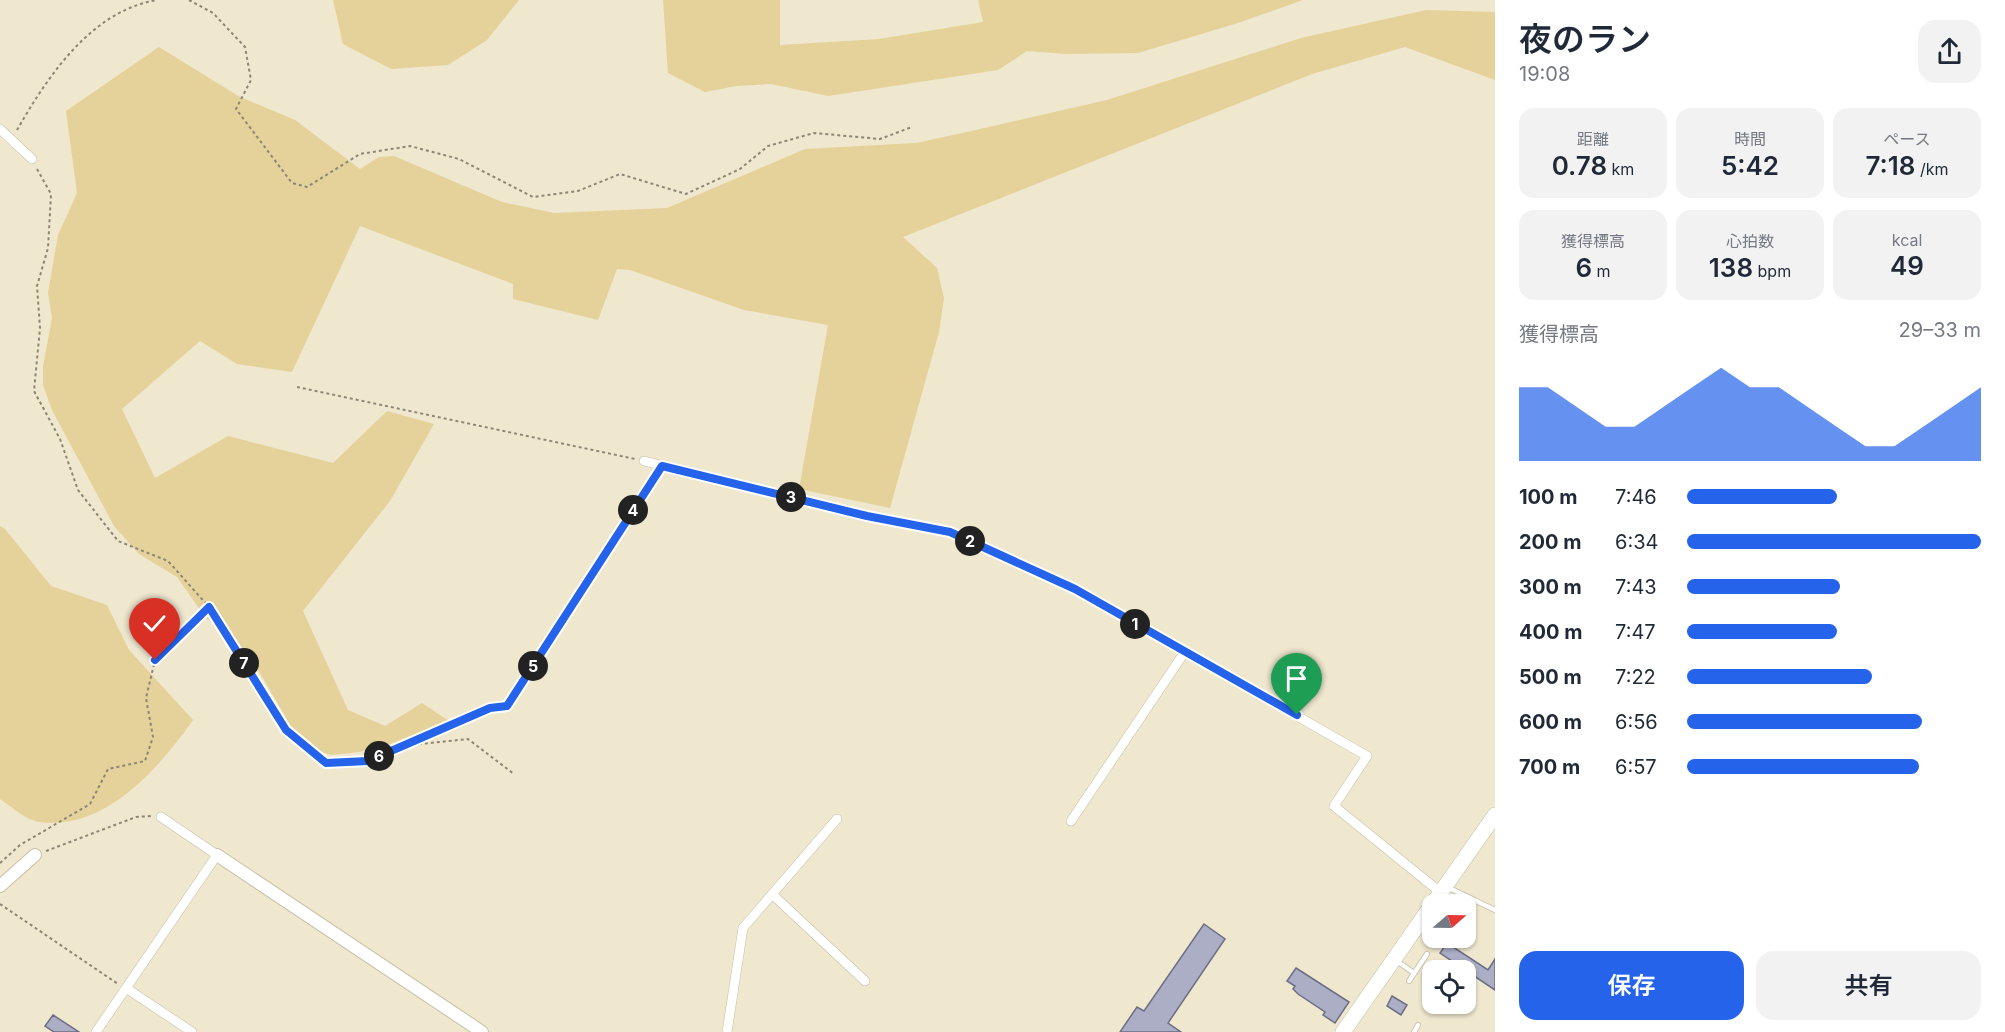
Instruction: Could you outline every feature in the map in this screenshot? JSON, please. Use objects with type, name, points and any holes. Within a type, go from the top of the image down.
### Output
[{"type":"main road","points":[[1343,1032],[1495,815]]},
{"type":"street","points":[[0,129],[32,159]]},
{"type":"street","points":[[644,461],[867,516],[950,532],[1075,589],[1367,756],[1334,806],[1443,889]]},
{"type":"street","points":[[1071,821],[1184,652]]},
{"type":"street","points":[[161,817],[482,1032]]},
{"type":"street","points":[[727,1032],[743,928],[837,819]]},
{"type":"street","points":[[0,886],[35,855]]},
{"type":"street","points":[[96,1032],[217,855]]},
{"type":"street","points":[[773,895],[865,981]]},
{"type":"street","points":[[126,988],[192,1032]]},
{"type":"lane","points":[[1443,889],[1495,910]]},
{"type":"lane","points":[[1409,981],[1427,954]]},
{"type":"lane","points":[[1394,960],[1414,973]]},
{"type":"lane","points":[[1414,1032],[1418,1026]]},
{"type":"path","points":[[12,138],[35,99],[89,32],[138,3],[157,0]]},
{"type":"path","points":[[189,0],[213,13],[245,47],[251,80],[236,109],[292,183],[307,187],[360,154],[410,146],[459,159],[533,197],[578,190],[620,174],[686,194],[740,169],[768,146],[814,133],[880,139],[912,127]]},
{"type":"path","points":[[32,159],[51,194],[48,248],[37,286],[40,328],[34,391],[60,439],[78,490],[118,541],[168,561],[209,607],[286,730],[326,763],[368,761],[490,708],[507,706],[662,466]]},
{"type":"path","points":[[297,387],[644,461]]},
{"type":"path","points":[[0,863],[20,845],[90,804],[108,769],[145,761],[153,737],[146,698],[155,660],[209,607]]},
{"type":"path","points":[[398,747],[468,739],[514,774]]},
{"type":"path","points":[[35,855],[136,817],[161,817]]},
{"type":"path","points":[[0,904],[126,988]]},
{"type":"shaded area","points":[[333,0],[519,0],[487,40],[448,65],[391,69],[343,44]]},
{"type":"shaded area","points":[[663,0],[780,0],[780,45],[879,39],[983,22],[978,0],[1303,0],[1238,23],[1138,53],[1067,54],[1027,51],[998,70],[828,96],[771,84],[736,86],[705,92],[668,73]]},
{"type":"shaded area","points":[[1426,10],[1495,12],[1495,80],[1405,47],[1312,74],[903,237],[937,268],[944,298],[939,332],[890,508],[799,489],[828,325],[744,310],[630,270],[617,269],[598,320],[513,299],[513,284],[360,226],[292,372],[237,364],[200,341],[122,409],[155,478],[228,436],[333,463],[387,411],[434,424],[390,501],[303,611],[348,710],[385,726],[422,703],[449,721],[390,744],[359,752],[332,755],[315,750],[296,735],[257,668],[236,640],[205,617],[177,577],[139,554],[114,526],[52,410],[43,385],[43,366],[52,318],[48,293],[58,235],[77,193],[66,111],[159,47],[240,97],[295,120],[360,169],[379,157],[394,156],[502,202],[554,213],[667,208],[805,149],[916,143],[967,132],[1107,100],[1301,38]]},
{"type":"shaded area","points":[[0,526],[5,529],[51,586],[107,605],[129,650],[193,720],[147,776],[108,806],[87,817],[64,822],[35,821],[0,799]]},
{"type":"building","points":[[1204,924],[1225,939],[1168,1023],[1181,1032],[1120,1032],[1137,1007],[1144,1011]]},
{"type":"building","points":[[1444,948],[1455,948],[1473,960],[1450,960],[1440,953]]},
{"type":"building","points":[[1495,959],[1495,990],[1476,977],[1476,962],[1488,970]]},
{"type":"building","points":[[1296,968],[1349,1002],[1335,1023],[1323,1015],[1325,1012],[1298,994],[1293,989],[1295,986],[1287,981]]},
{"type":"building","points":[[1392,996],[1407,1005],[1401,1015],[1387,1006]]},
{"type":"building","points":[[53,1015],[79,1032],[54,1032],[45,1026]]},
{"type":"route","points":[[155,660],[209,607],[286,730],[326,763],[368,761],[490,708],[507,706],[662,466],[867,516],[950,532],[1075,589],[1297,715]]}]
